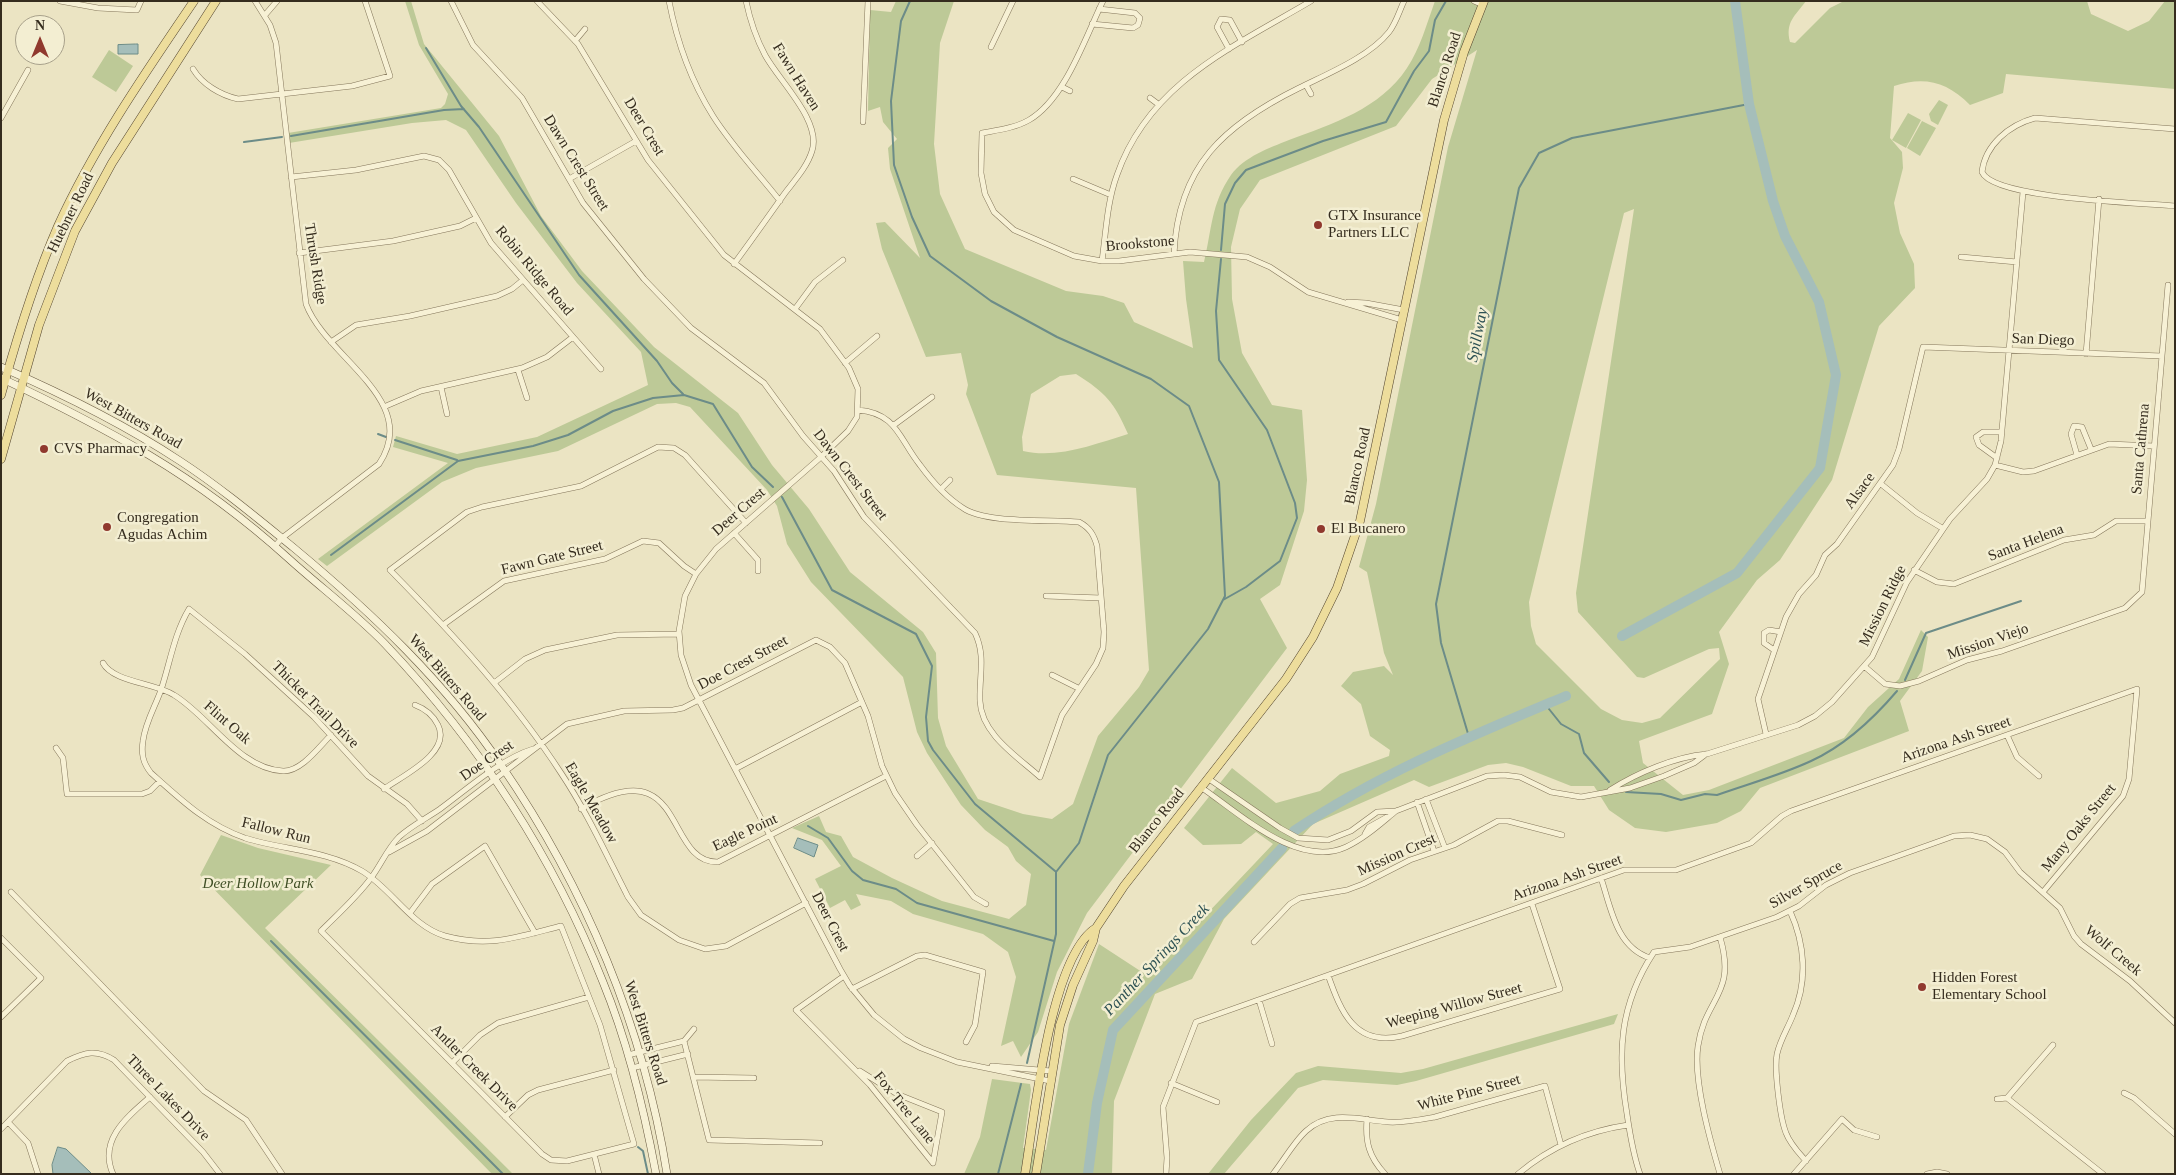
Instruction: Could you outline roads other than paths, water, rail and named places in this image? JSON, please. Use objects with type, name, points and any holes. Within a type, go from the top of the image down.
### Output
[{"type":"main road","name":"Huebner Road","points":[[1,395],[5,368],[32,291],[66,213],[96,154],[194,1]]},
{"type":"main road","name":"Huebner Road","points":[[1,459],[24,377],[60,268],[81,222],[112,162],[216,1]]},
{"type":"main road","name":"Blanco Road","points":[[1036,1174],[1051,1071],[1062,1017],[1073,985],[1093,941],[1096,928],[1124,886],[1286,679],[1313,637],[1338,588],[1360,521],[1444,120],[1464,52],[1483,3]]},
{"type":"main road","points":[[66,213],[81,222]]},
{"type":"main road","name":"West Bitters Road","points":[[5,368],[126,428],[181,462],[282,538],[352,598],[392,635],[455,705],[506,772],[580,899],[605,957],[643,1065],[667,1174]]},
{"type":"main road","name":"West Bitters Road","points":[[3,379],[119,437],[182,477],[243,520],[384,643],[446,713],[492,772],[570,904],[604,984],[628,1055],[656,1174]]},
{"type":"main road","points":[[119,437],[126,428]]},
{"type":"main road","name":"Blanco Road","points":[[1025,1174],[1050,1024],[1067,972],[1086,934],[1096,928]]},
{"type":"street","points":[[60,1],[98,8],[137,10],[141,1]]},
{"type":"street","name":"Thrush Ridge","points":[[255,1],[265,15],[276,43],[306,304],[317,326],[386,406],[391,422],[391,437],[388,450],[380,464],[282,538],[275,546]]},
{"type":"street","points":[[265,15],[277,1]]},
{"type":"street","points":[[193,69],[201,80],[230,97],[246,98],[361,85],[390,76],[364,1]]},
{"type":"street","name":"Dawn Crest Street","points":[[451,1],[473,45],[522,98],[583,203],[644,279],[691,328],[764,383],[834,471],[864,517],[976,633],[983,654],[980,700],[983,716],[1000,741],[1040,777],[1062,715],[1078,688],[1096,664],[1102,648],[1104,637],[1097,546],[1088,527],[1080,522],[978,515],[963,508],[942,488]]},
{"type":"street","name":"Deer Crest","points":[[537,1],[575,40],[586,55],[648,160],[724,255],[796,309],[820,330],[845,363],[857,383],[858,410],[854,422],[848,431],[822,457],[708,558],[696,574],[685,596],[679,634],[682,663],[699,700],[844,976],[852,989],[874,1015],[904,1039],[938,1056],[1050,1081]]},
{"type":"street","points":[[669,1],[684,58],[714,117],[780,201]]},
{"type":"street","name":"Fawn Haven","points":[[734,264],[809,159],[812,150],[813,134],[806,114],[777,76],[765,54],[755,33],[746,1]]},
{"type":"street","points":[[863,122],[868,1]]},
{"type":"street","points":[[991,47],[1013,1]]},
{"type":"street","points":[[1070,91],[1062,87],[1103,1]]},
{"type":"street","points":[[1102,261],[1112,195],[1126,152],[1135,135],[1158,104],[1195,71],[1311,1]]},
{"type":"street","points":[[1174,254],[1175,233],[1181,202],[1192,175],[1201,162],[1236,126],[1306,85],[1329,75],[1381,40],[1393,25],[1404,1]]},
{"type":"street","points":[[1474,1],[1483,3]]},
{"type":"street","points":[[1092,24],[1132,28],[1140,22],[1140,18],[1134,13],[1099,9]]},
{"type":"street","points":[[1229,49],[1217,27],[1221,18],[1230,20],[1242,42]]},
{"type":"street","points":[[575,40],[585,29]]},
{"type":"street","points":[[1,118],[28,70]]},
{"type":"street","points":[[1306,85],[1311,94]]},
{"type":"street","name":"Brookstone","points":[[1062,87],[1050,104],[1029,120],[1012,127],[982,133],[983,187],[990,206],[1003,222],[1014,230],[1068,254],[1102,261],[1119,262],[1174,254],[1206,253],[1247,257],[1270,267],[1308,292],[1402,320]]},
{"type":"street","points":[[1150,98],[1158,104]]},
{"type":"street","points":[[2175,129],[2035,118],[2019,124],[1995,141],[1983,162],[1982,172],[1990,181],[2023,192],[2175,206]]},
{"type":"street","points":[[569,179],[636,140]]},
{"type":"street","name":"Robin Ridge Road","points":[[291,177],[356,170],[424,156],[439,160],[449,170],[491,243],[601,369]]},
{"type":"street","points":[[1073,179],[1112,195]]},
{"type":"street","name":"Mission Ridge","points":[[1610,790],[1626,780],[1692,755],[1707,754],[1798,724],[1815,716],[1832,702],[1878,647],[1914,570],[1942,528],[1961,505],[1983,486],[1995,465],[2002,432],[2023,192]]},
{"type":"street","points":[[2086,354],[2099,199]]},
{"type":"street","points":[[299,253],[393,241],[460,226],[476,218]]},
{"type":"street","points":[[1961,257],[2017,262]]},
{"type":"street","points":[[796,309],[815,282],[843,260]]},
{"type":"street","points":[[331,342],[356,325],[410,316],[497,296],[512,289],[523,280]]},
{"type":"street","name":"Santa Cathrena","points":[[2125,608],[2142,592],[2168,285]]},
{"type":"street","name":"Brookstone","points":[[1342,302],[1366,303],[1404,310]]},
{"type":"street","points":[[845,363],[877,336]]},
{"type":"street","points":[[386,406],[408,395],[518,370],[547,357],[573,337]]},
{"type":"street","name":"San Diego","points":[[1923,347],[2162,356]]},
{"type":"street","name":"Alsace","points":[[1766,734],[1758,699],[1792,604],[1816,575],[1826,555],[1837,544],[1881,484],[1896,457],[1923,347]]},
{"type":"street","points":[[518,370],[527,398]]},
{"type":"street","points":[[441,387],[447,414]]},
{"type":"street","points":[[894,425],[932,397]]},
{"type":"street","points":[[858,410],[874,413],[894,425],[920,465],[942,488],[950,480]]},
{"type":"street","points":[[2078,455],[2071,434],[2074,426],[2082,426],[2092,449]]},
{"type":"street","points":[[1997,458],[1979,445],[1976,437],[1983,432],[2002,432]]},
{"type":"street","points":[[1995,465],[2023,472],[2034,471],[2109,444],[2154,446]]},
{"type":"street","name":"Eagle Meadow","points":[[746,523],[685,455],[674,448],[658,447],[581,486],[482,506],[467,512],[390,570],[443,625],[494,683],[540,743],[562,774],[634,907],[641,915],[689,945],[705,949],[726,946],[806,904]]},
{"type":"street","points":[[1881,484],[1917,513],[1942,528]]},
{"type":"street","name":"Santa Helena","points":[[1914,570],[1937,582],[1954,584],[2064,540],[2094,535],[2116,521],[2148,521]]},
{"type":"street","points":[[734,533],[758,560],[758,571]]},
{"type":"street","name":"Fawn Gate Street","points":[[443,625],[504,581],[605,559],[643,541],[659,543],[684,566],[696,574]]},
{"type":"street","points":[[1046,596],[1101,598]]},
{"type":"street","name":"Mission Viejo","points":[[1864,666],[1885,684],[1900,686],[1932,677],[1967,660],[2002,651],[2125,608]]},
{"type":"street","name":"Fallow Run","points":[[189,609],[181,623],[161,689],[146,723],[142,748],[145,765],[160,781],[202,816],[231,832],[338,860],[372,877],[426,927],[439,933],[477,942],[491,942],[561,926],[589,997]]},
{"type":"street","name":"Thicket Trail Drive","points":[[189,609],[245,654],[331,736],[368,776],[407,804],[422,822]]},
{"type":"street","points":[[1774,650],[1764,643],[1764,633],[1769,630],[1781,632]]},
{"type":"street","points":[[494,683],[525,659],[545,650],[617,635],[679,634]]},
{"type":"street","name":"Doe Crest Street","points":[[533,749],[558,729],[572,722],[624,711],[678,710],[816,640],[830,646],[845,663],[862,702],[886,776],[909,814],[974,897],[986,904]]},
{"type":"street","name":"Flint Oak","points":[[103,663],[112,674],[161,689],[177,696],[249,759],[282,771],[298,767],[331,736]]},
{"type":"street","points":[[1052,674],[1078,688]]},
{"type":"street","name":"Arizona Ash Street","points":[[1171,1083],[1196,1022],[1601,878],[1634,868],[1661,872],[1676,870],[1751,843],[1760,838],[1782,816],[1791,811],[2137,689]]},
{"type":"street","name":"Many Oaks Street","points":[[2043,892],[2124,796],[2129,779],[2137,689]]},
{"type":"street","points":[[735,769],[862,702]]},
{"type":"street","points":[[384,789],[430,757],[440,744],[440,728],[435,719],[427,710],[415,705]]},
{"type":"street","points":[[2007,735],[2017,757],[2039,776]]},
{"type":"street","points":[[56,748],[63,758],[67,794],[142,794],[150,791],[160,781]]},
{"type":"street","name":"Doe Crest","points":[[321,931],[372,877],[386,853],[400,836],[520,753],[533,749]]},
{"type":"street","name":"Doe Crest","points":[[386,853],[408,843],[427,831],[496,780],[533,749]]},
{"type":"street","name":"Mission Ridge","points":[[1202,788],[1281,842],[1311,851],[1327,852],[1344,848],[1365,835],[1369,827],[1396,811],[1471,781],[1496,775],[1520,777],[1551,792],[1581,797],[1610,790],[1630,788],[1648,782],[1694,764],[1707,754]]},
{"type":"street","points":[[1678,761],[1681,770]]},
{"type":"street","points":[[1646,772],[1648,782]]},
{"type":"street","name":"Eagle Point","points":[[581,809],[616,792],[644,793],[663,804],[670,812],[693,853],[709,862],[725,860],[886,776]]},
{"type":"street","name":"Mission Ridge","points":[[1209,779],[1298,838],[1328,840],[1343,836],[1377,812],[1396,811]]},
{"type":"street","points":[[1426,799],[1444,848]]},
{"type":"street","points":[[1417,802],[1434,851]]},
{"type":"street","points":[[1250,821],[1257,812]]},
{"type":"street","name":"Mission Crest","points":[[1254,942],[1290,904],[1300,898],[1348,890],[1379,877],[1410,860],[1472,836],[1498,821],[1508,821],[1562,836]]},
{"type":"street","points":[[1358,826],[1365,835]]},
{"type":"street","name":"Silver Spruce","points":[[1650,958],[1657,951],[1690,947],[1790,911],[1826,885],[1850,873],[1954,836],[1976,836]]},
{"type":"street","name":"Wolf Creek","points":[[1976,836],[1996,844],[2020,872],[2060,908],[2074,936],[2081,944],[2130,981],[2175,1022]]},
{"type":"street","points":[[917,856],[932,844]]},
{"type":"street","points":[[410,913],[432,884],[485,846],[535,933]]},
{"type":"street","points":[[1601,878],[1622,936],[1634,951],[1650,958],[1631,999],[1622,1032],[1622,1082],[1628,1126],[1640,1174]]},
{"type":"street","points":[[11,892],[204,1091],[246,1120],[254,1129],[266,1153],[282,1174]]},
{"type":"street","name":"Weeping Willow Street","points":[[1328,975],[1339,1005],[1351,1023],[1370,1035],[1386,1038],[1402,1036],[1560,989],[1532,904]]},
{"type":"street","points":[[1790,911],[1800,936],[1803,976],[1798,1003],[1780,1044],[1775,1066],[1784,1128],[1791,1142],[1806,1161]]},
{"type":"street","name":"Antler Creek Drive","points":[[321,931],[542,1154],[551,1160],[567,1161],[634,1144],[614,1070]]},
{"type":"street","points":[[1720,937],[1726,960],[1726,977],[1702,1031],[1697,1056],[1709,1139],[1720,1174]]},
{"type":"street","points":[[1,938],[41,978],[1,1017]]},
{"type":"street","points":[[852,989],[917,956],[925,956],[983,972],[975,1025],[966,1042]]},
{"type":"street","name":"Fox Tree Lane","points":[[844,976],[796,1010],[851,1064],[934,1163],[942,1112],[897,1094],[851,1064]]},
{"type":"street","points":[[452,1063],[480,1035],[498,1023],[519,1015],[589,997],[614,1070],[538,1090],[528,1095],[505,1117]]},
{"type":"street","points":[[1259,1000],[1272,1044]]},
{"type":"street","points":[[628,1055],[684,1041],[694,1029]]},
{"type":"street","points":[[684,1041],[709,1140],[820,1143]]},
{"type":"street","points":[[1997,1099],[2007,1098],[2053,1045]]},
{"type":"street","points":[[664,1047],[667,1059]]},
{"type":"street","name":"Three Lakes Drive","points":[[1,1129],[67,1060],[89,1052],[106,1055],[114,1060],[203,1152],[220,1174]]},
{"type":"street","points":[[632,1068],[688,1054]]},
{"type":"street","name":"Deer Crest","points":[[981,1066],[1051,1071]]},
{"type":"street","points":[[693,1076],[754,1078]]},
{"type":"street","points":[[1166,1174],[1167,1158],[1162,1112],[1171,1083],[1217,1102]]},
{"type":"street","name":"White Pine Street","points":[[1273,1174],[1299,1139],[1315,1124],[1336,1117],[1403,1122],[1435,1117],[1545,1086],[1561,1145]]},
{"type":"street","points":[[2124,1093],[2134,1098],[2175,1134]]},
{"type":"street","points":[[113,1174],[110,1151],[114,1133],[150,1097]]},
{"type":"street","points":[[2007,1098],[2102,1174]]},
{"type":"street","points":[[1367,1119],[1368,1149],[1385,1174]]},
{"type":"street","points":[[1794,1174],[1842,1119],[1854,1130],[1877,1137]]},
{"type":"street","points":[[8,1122],[28,1143],[38,1174]]},
{"type":"street","points":[[1518,1174],[1561,1145],[1596,1132],[1628,1126]]},
{"type":"street","points":[[594,1154],[599,1174]]},
{"type":"street","points":[[1928,1173],[1947,1174]]},
{"type":"water","points":[[138,44],[138,54],[118,54],[118,45]]},
{"type":"water","points":[[798,838],[818,845],[814,857],[794,848]]},
{"type":"water","points":[[58,1147],[66,1149],[92,1174],[53,1174],[52,1165]]},
{"type":"waterway","points":[[910,1],[901,21],[891,101],[894,165],[912,217],[930,256],[991,301],[1057,337],[1151,379],[1189,406],[1219,482],[1225,596],[1208,629],[1108,755],[1079,843],[1056,872],[1056,934],[1027,1063]]},
{"type":"waterway","points":[[1221,250],[1225,204],[1235,183],[1246,170],[1323,141],[1386,122],[1414,71],[1429,51],[1435,20],[1446,1]]},
{"type":"waterway","name":"Panther Springs Creek","points":[[1622,636],[1737,573],[1820,468],[1836,375],[1819,302],[1785,236],[1773,201],[1749,104],[1735,1]]},
{"type":"waterway","points":[[426,48],[461,106],[479,127],[579,275],[657,361],[672,383],[683,394]]},
{"type":"waterway","name":"Spillway","points":[[1469,737],[1441,643],[1436,604],[1519,188],[1539,153],[1572,138],[1749,104]]},
{"type":"waterway","points":[[291,136],[444,110],[464,109]]},
{"type":"waterway","points":[[244,142],[282,137]]},
{"type":"waterway","points":[[1221,259],[1216,311],[1219,360],[1267,430],[1295,503],[1297,518],[1280,561],[1246,587],[1223,600]]},
{"type":"waterway","points":[[331,555],[458,461],[533,446],[568,435],[613,411],[653,398],[684,395],[713,404],[752,467],[773,487]]},
{"type":"waterway","points":[[378,434],[386,437]]},
{"type":"waterway","points":[[395,440],[457,460]]},
{"type":"waterway","points":[[782,497],[832,590],[916,634],[932,666],[926,717],[928,741],[933,750],[975,804],[1055,871]]},
{"type":"waterway","points":[[1905,680],[1926,633],[2021,601]]},
{"type":"waterway","points":[[1626,792],[1661,794],[1681,800],[1705,794],[1717,795],[1788,771],[1835,748],[1868,721],[1897,691]]},
{"type":"waterway","name":"Panther Springs Creek","points":[[1294,831],[1326,810],[1393,773],[1461,741],[1566,696]]},
{"type":"waterway","points":[[1545,704],[1561,724],[1579,734],[1584,753],[1609,782]]},
{"type":"waterway","points":[[808,826],[828,838],[852,871],[863,880],[896,889],[917,903],[1054,941]]},
{"type":"waterway","name":"Panther Springs Creek","points":[[1088,1174],[1097,1103],[1113,1030],[1282,848]]},
{"type":"waterway","points":[[271,941],[503,1174]]},
{"type":"waterway","points":[[998,1174],[1021,1084]]},
{"type":"waterway","points":[[638,1147],[643,1151],[648,1174]]},
{"type":"place","name":"GTX Insurance Partners LLC","points":[[1318,225]]},
{"type":"place","name":"CVS Pharmacy","points":[[44,449]]},
{"type":"place","name":"Congregation Agudas Achim","points":[[107,527]]},
{"type":"place","name":"El Bucanero","points":[[1321,529]]},
{"type":"place","name":"Hidden Forest Elementary School","points":[[1922,987]]},
{"type":"park label","name":"Deer Hollow Park","points":[[258,884]]}]
